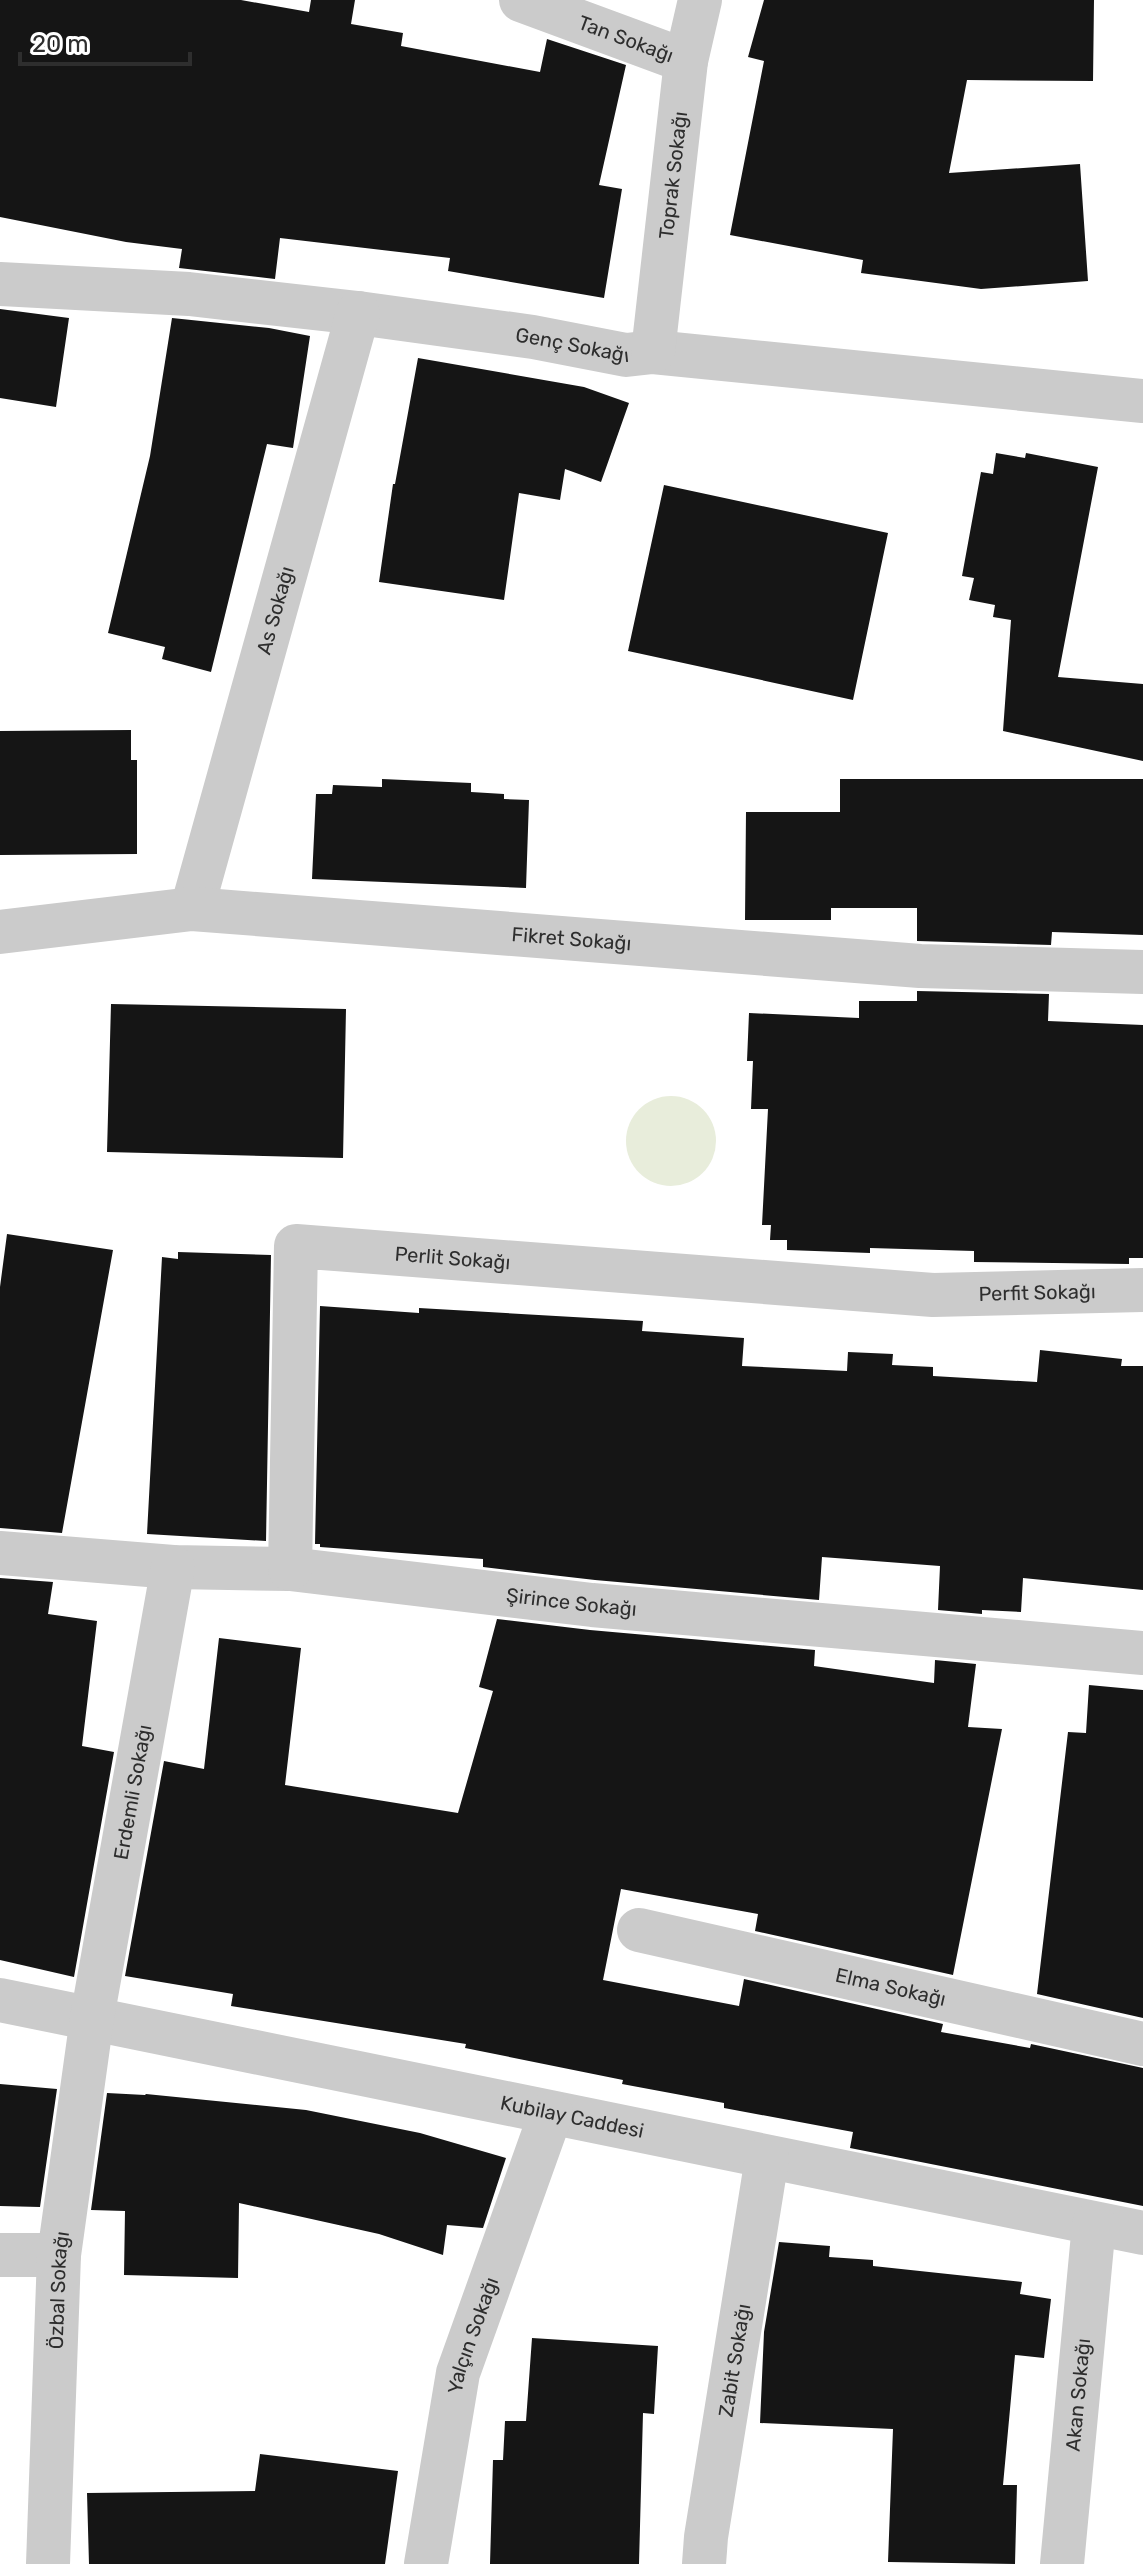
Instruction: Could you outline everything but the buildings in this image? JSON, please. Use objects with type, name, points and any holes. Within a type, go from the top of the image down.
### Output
[{"type":"street","name":"Tan Sokağı","points":[[521,0],[686,61]]},
{"type":"street","name":"Toprak Sokağı","points":[[653,352],[686,61],[700,0]]},
{"type":"street","name":"Genç Sokağı","points":[[0,284],[189,294],[533,337],[626,355],[653,352],[1143,401]]},
{"type":"street","name":"As Sokağı","points":[[192,909],[358,313]]},
{"type":"street","name":"Fikret Sokağı","points":[[0,932],[192,909],[920,966],[1143,972]]},
{"type":"street","name":"Perlit Sokağı","points":[[290,1569],[296,1246],[933,1295]]},
{"type":"street","name":"Perfit Sokağı","points":[[933,1295],[1143,1290]]},
{"type":"street","name":"Şirince Sokağı","points":[[0,1553],[173,1567],[290,1569],[592,1605],[1143,1653]]},
{"type":"street","name":"Erdemli Sokağı","points":[[92,2018],[173,1567]]},
{"type":"street","name":"Elma Sokağı","points":[[639,1930],[1143,2044]]},
{"type":"street","name":"Kubilay Caddesi","points":[[0,2000],[1143,2233]]},
{"type":"street","name":"Özbal Sokağı","points":[[48,2564],[59,2255],[92,2018]]},
{"type":"street","name":"Yalçın Sokağı","points":[[426,2564],[458,2373],[551,2113]]},
{"type":"street","name":"Zabit Sokağı","points":[[704,2564],[767,2158]]},
{"type":"street","name":"Akan Sokağı","points":[[1062,2564],[1094,2224]]},
{"type":"street","points":[[0,2255],[59,2255]]},
{"type":"green space","points":[[671,1096],[696,1104],[708,1116],[716,1141],[708,1166],[696,1178],[671,1186],[646,1178],[634,1166],[626,1141],[634,1116],[646,1104]]}]
